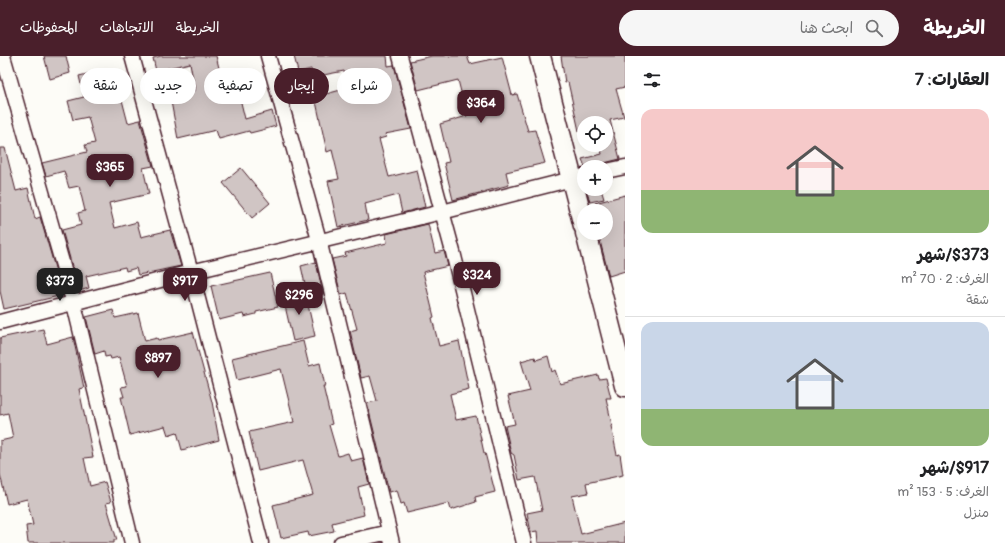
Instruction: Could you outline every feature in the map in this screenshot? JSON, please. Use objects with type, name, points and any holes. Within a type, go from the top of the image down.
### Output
[{"type":"street","points":[[3,56],[74,304],[132,543]]},
{"type":"street","points":[[132,56],[191,272],[261,543]]},
{"type":"street","points":[[268,56],[319,240],[390,538],[341,543]]},
{"type":"street","points":[[400,56],[442,212],[524,543]]},
{"type":"street","points":[[540,56],[577,174]]},
{"type":"street","points":[[613,170],[625,167]]},
{"type":"street","points":[[0,322],[74,304],[191,272],[319,240],[442,212],[577,177]]},
{"type":"street","points":[[588,240],[625,386]]},
{"type":"building","points":[[44,56],[66,56],[70,73],[50,79]]},
{"type":"building","points":[[161,56],[216,56],[219,68],[204,68],[204,104],[241,104],[245,119],[272,111],[276,126],[219,139],[216,130],[178,139],[171,104],[196,104],[196,68],[191,68],[190,63],[169,68],[155,68],[153,58]]},
{"type":"building","points":[[294,56],[387,56],[388,66],[394,65],[411,129],[385,134],[386,137],[379,139],[389,177],[417,170],[425,207],[402,213],[398,195],[365,204],[368,220],[338,227],[328,181],[339,179],[332,150],[327,152],[317,104],[329,104],[329,93],[337,91],[337,104],[392,104],[392,68],[337,68],[337,72],[329,74],[329,68],[297,68]]},
{"type":"building","points":[[432,56],[467,56],[470,64],[502,57],[512,95],[517,94],[528,131],[535,130],[545,163],[506,172],[509,185],[453,200],[444,163],[449,162],[440,124],[467,116],[458,80],[418,90],[410,61]]},
{"type":"building","points":[[561,56],[625,56],[625,87],[616,89],[624,117],[613,119],[613,116],[577,116],[577,122],[568,82],[565,83]]},
{"type":"building","points":[[80,98],[80,104],[123,104],[128,123],[140,120],[153,166],[143,168],[149,194],[109,203],[115,228],[137,222],[141,237],[170,230],[181,266],[138,275],[136,268],[126,271],[125,267],[86,276],[89,288],[79,291],[62,230],[81,225],[78,213],[85,211],[79,186],[69,188],[64,171],[46,176],[42,163],[87,152],[85,145],[95,143],[88,117],[73,120],[68,101]]},
{"type":"building","points":[[613,132],[620,159],[613,161],[582,159],[602,154],[602,152],[613,152]]},
{"type":"building","points":[[0,148],[5,148],[16,191],[28,188],[35,219],[40,217],[63,295],[4,309],[0,291]]},
{"type":"building","points":[[241,168],[270,203],[252,218],[223,183]]},
{"type":"building","points":[[625,195],[625,271],[609,276],[600,240],[613,240],[613,204],[595,203]]},
{"type":"building","points":[[588,196],[603,196],[604,199],[590,202]]},
{"type":"building","points":[[428,224],[435,253],[444,251],[448,266],[423,272],[434,317],[432,318],[439,346],[459,341],[469,389],[450,394],[456,420],[476,416],[484,453],[495,492],[475,497],[476,502],[451,510],[449,503],[407,513],[404,503],[401,504],[397,490],[389,492],[367,403],[377,401],[370,376],[361,378],[350,331],[357,329],[347,293],[341,295],[332,259],[346,256],[345,253],[387,243],[386,234]]},
{"type":"building","points":[[316,262],[323,294],[308,298],[301,266]]},
{"type":"building","points":[[270,273],[278,307],[256,312],[256,314],[244,317],[243,314],[219,320],[211,286]]},
{"type":"building","points":[[305,292],[315,336],[293,341],[283,297]]},
{"type":"building","points":[[113,310],[115,318],[138,313],[145,341],[157,338],[158,340],[193,332],[212,402],[219,440],[182,450],[177,432],[168,435],[165,426],[130,435],[121,397],[124,397],[121,387],[127,386],[119,357],[111,359],[110,356],[105,357],[104,351],[95,354],[86,317]]},
{"type":"building","points":[[43,329],[47,344],[73,337],[84,388],[79,389],[93,457],[84,458],[90,486],[105,482],[111,502],[106,503],[117,540],[114,540],[114,543],[28,543],[26,526],[33,525],[27,499],[7,504],[0,474],[0,441],[13,438],[8,413],[0,415],[0,338]]},
{"type":"building","points":[[303,341],[309,366],[320,363],[325,386],[323,386],[332,424],[329,425],[338,456],[348,453],[351,461],[363,458],[369,484],[358,487],[364,515],[332,523],[334,531],[309,536],[308,532],[281,538],[273,505],[313,495],[303,460],[258,471],[249,432],[294,422],[281,369],[237,380],[232,358]]},
{"type":"building","points":[[548,356],[552,372],[555,370],[560,384],[598,375],[599,379],[606,378],[611,398],[606,398],[617,455],[620,454],[623,475],[586,483],[588,493],[572,496],[581,534],[625,523],[625,543],[538,543],[537,531],[531,532],[527,513],[542,510],[535,477],[519,480],[514,455],[511,453],[505,426],[515,424],[508,396],[530,391],[521,361],[535,357],[536,360]]}]
